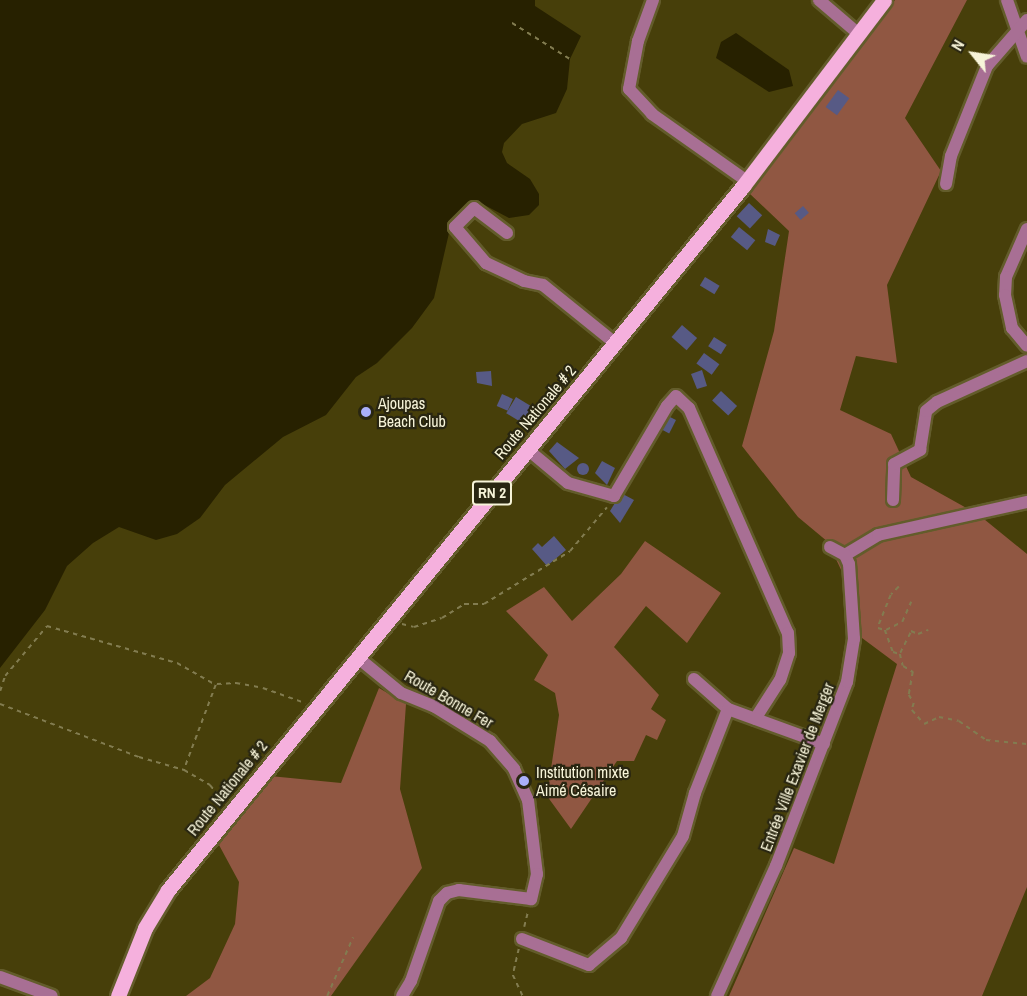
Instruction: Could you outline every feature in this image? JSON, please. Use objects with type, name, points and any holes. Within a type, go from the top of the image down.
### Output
[{"type":"main road","name":"Route Nationale # 2","points":[[118,996],[145,928],[168,890],[230,810],[386,620],[446,552],[527,448],[747,181],[860,35],[884,0]]},
{"type":"street","points":[[653,0],[638,41],[629,89],[652,114],[747,181]]},
{"type":"street","points":[[819,0],[860,35]]},
{"type":"street","points":[[1007,0],[1023,24],[1027,57]]},
{"type":"street","points":[[945,184],[951,156],[987,66],[1023,24]]},
{"type":"street","points":[[507,232],[474,208],[455,227],[486,262],[524,281],[543,285],[615,343]]},
{"type":"street","points":[[1027,229],[1006,277],[1005,295],[1012,328],[1027,346]]},
{"type":"street","points":[[893,500],[894,464],[920,450],[926,411],[937,402],[1027,361]]},
{"type":"street","points":[[527,448],[568,483],[614,496],[667,406],[676,396],[689,408],[788,633],[789,653],[780,680],[755,718]]},
{"type":"street","points":[[830,547],[845,555],[878,535],[1027,502]]},
{"type":"street","name":"Entrée Ville Exavier de Merger","points":[[717,996],[776,867],[824,744],[852,660],[849,564],[845,555]]},
{"type":"street","name":"Route Bonne Fer","points":[[357,657],[401,693],[435,707],[490,741],[514,769],[528,800],[537,873],[531,899],[459,890],[447,894],[439,901],[411,981],[402,996]]},
{"type":"street","points":[[694,679],[728,709],[824,744]]},
{"type":"street","points":[[522,939],[589,965],[621,938],[682,836],[695,793],[728,709]]},
{"type":"street","points":[[0,977],[52,996]]},
{"type":"path","points":[[512,23],[570,59]]},
{"type":"path","points":[[386,620],[414,627],[442,618],[464,604],[484,604],[570,551],[594,527],[614,496]]},
{"type":"path","points":[[899,587],[891,595],[878,628],[885,630],[902,622],[911,602]]},
{"type":"path","points":[[0,691],[5,676],[47,626],[177,663],[216,685],[236,683],[263,688],[316,708]]},
{"type":"path","points":[[885,630],[893,652],[900,654]]},
{"type":"path","points":[[928,630],[918,634],[911,631],[900,654],[903,666],[913,672],[909,695],[914,704],[912,710],[924,724],[939,717],[959,721],[986,740],[1027,744]]},
{"type":"path","points":[[184,770],[216,685]]},
{"type":"path","points":[[0,704],[139,757],[184,770],[210,785],[230,810]]},
{"type":"path","points":[[327,996],[353,937]]},
{"type":"shaded area","points":[[0,0],[535,0],[535,6],[581,36],[570,59],[567,89],[556,113],[522,124],[504,143],[502,152],[507,163],[530,179],[539,194],[539,205],[529,215],[509,218],[475,200],[470,202],[449,233],[434,298],[412,328],[377,363],[356,377],[326,415],[283,437],[225,485],[200,518],[177,534],[156,540],[119,527],[93,543],[67,566],[45,610],[0,668]]},
{"type":"shaded area","points":[[895,0],[967,0],[905,118],[941,171],[887,285],[897,363],[856,356],[840,410],[891,434],[911,477],[979,515],[1027,554],[1027,887],[982,996],[729,996],[794,848],[834,864],[897,664],[862,638],[850,589],[828,542],[798,517],[742,446],[774,331],[789,231],[749,193]]},
{"type":"shaded area","points":[[736,33],[789,70],[793,86],[769,92],[716,58],[721,42]]},
{"type":"shaded area","points":[[645,541],[721,593],[687,643],[646,606],[614,647],[659,695],[651,709],[666,720],[657,740],[646,735],[634,761],[617,761],[571,829],[547,796],[559,715],[555,693],[534,680],[548,655],[506,611],[544,587],[572,621],[621,574]]},
{"type":"shaded area","points":[[379,688],[406,704],[400,789],[422,868],[331,996],[186,996],[210,978],[235,924],[239,882],[219,845],[270,776],[341,783]]},
{"type":"building","points":[[838,90],[849,98],[837,115],[826,107]]},
{"type":"building","points":[[749,203],[762,215],[750,228],[737,216]]},
{"type":"building","points":[[803,206],[809,213],[801,220],[795,213]]},
{"type":"building","points":[[739,227],[755,240],[747,250],[731,237]]},
{"type":"building","points":[[768,229],[780,235],[775,246],[765,242]]},
{"type":"building","points":[[705,277],[720,286],[714,294],[700,286]]},
{"type":"building","points":[[682,325],[697,338],[687,350],[672,337]]},
{"type":"building","points":[[714,337],[727,345],[721,354],[708,346]]},
{"type":"building","points":[[704,353],[719,364],[712,375],[696,364]]},
{"type":"building","points":[[702,370],[707,386],[697,389],[691,374]]},
{"type":"building","points":[[491,371],[492,386],[477,383],[476,372]]},
{"type":"building","points":[[721,391],[737,406],[728,416],[712,401]]},
{"type":"building","points":[[502,394],[513,399],[508,411],[497,406]]},
{"type":"building","points":[[516,397],[538,410],[529,427],[506,413]]},
{"type":"building","points":[[668,416],[676,420],[669,433],[661,429]]},
{"type":"building","points":[[557,442],[579,458],[565,469],[549,451]]},
{"type":"building","points":[[602,461],[615,468],[607,485],[595,473]]},
{"type":"building","points":[[583,463],[589,469],[583,475],[577,469]]},
{"type":"building","points":[[621,493],[634,500],[620,523],[610,511]]},
{"type":"building","points":[[554,536],[566,550],[547,566],[532,549],[538,543],[542,547]]},
{"type":"place","name":"Ajoupas Beach Club","points":[[366,412]]},
{"type":"place","name":"Institution mixte Aimé Césaire","points":[[524,781]]}]
